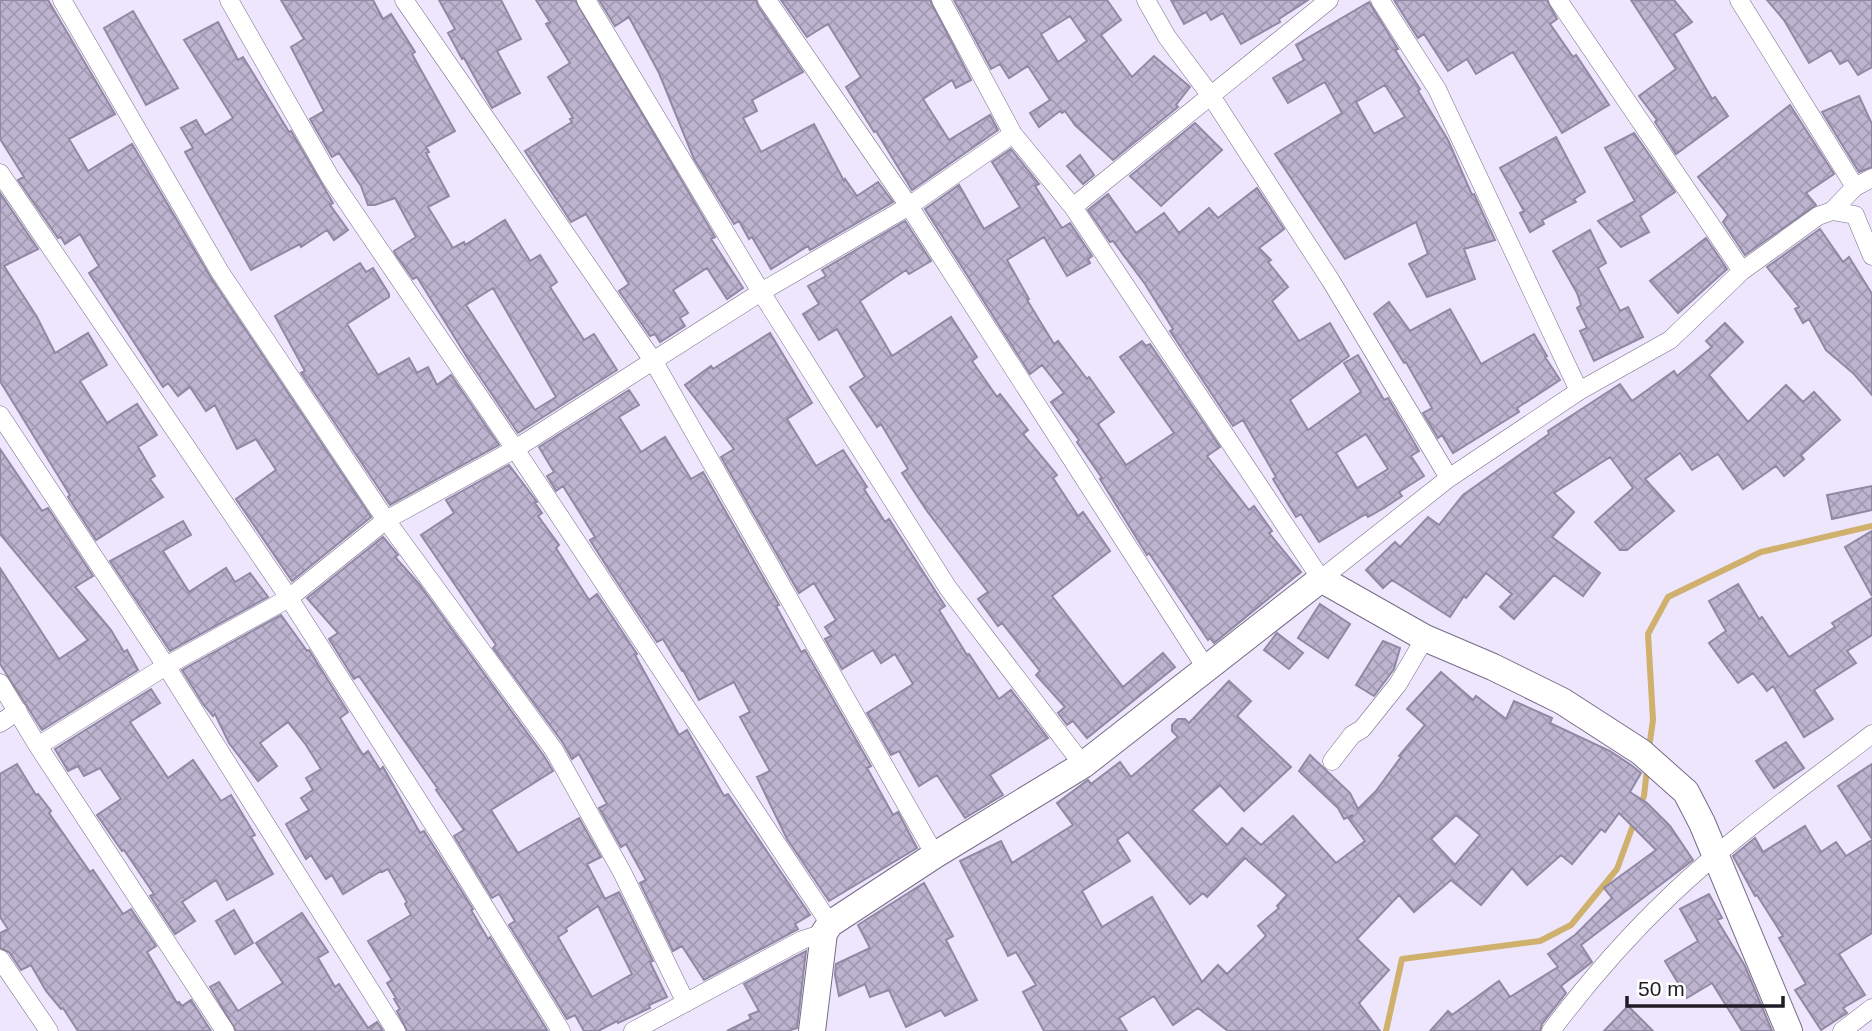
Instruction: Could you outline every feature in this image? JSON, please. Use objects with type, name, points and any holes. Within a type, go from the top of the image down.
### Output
[{"type":"street","points":[[62,0],[220,272],[386,520],[554,750],[622,872],[685,1003]]},
{"type":"street","points":[[229,0],[330,177],[515,449],[827,929],[812,1031]]},
{"type":"street","points":[[404,0],[654,362],[935,855]]},
{"type":"street","points":[[586,0],[761,292],[948,588],[1083,765]]},
{"type":"street","points":[[767,0],[909,206],[1206,668]]},
{"type":"street","points":[[941,0],[1013,134],[1073,207],[1321,579],[1425,638],[1562,701],[1641,752],[1686,792],[1716,856],[1789,1031]]},
{"type":"street","points":[[1146,0],[1167,37],[1211,96],[1331,281],[1448,478]]},
{"type":"street","points":[[1073,207],[1329,0]]},
{"type":"street","points":[[1380,0],[1437,89],[1579,391]]},
{"type":"street","points":[[1558,0],[1742,271]]},
{"type":"street","points":[[1740,0],[1855,187]]},
{"type":"street","points":[[38,746],[166,666],[289,598],[386,520],[515,449],[761,292],[909,206],[1013,134]]},
{"type":"street","points":[[0,173],[289,598],[561,1031]]},
{"type":"street","points":[[633,1031],[827,929],[935,855],[1083,765],[1448,478],[1579,391],[1670,340],[1742,271],[1818,216],[1832,211],[1855,187],[1872,178]]},
{"type":"street","points":[[1832,211],[1855,215],[1872,256]]},
{"type":"street","points":[[0,415],[166,666],[396,1031]]},
{"type":"street","points":[[1332,761],[1398,684],[1425,638]]},
{"type":"street","points":[[0,683],[38,746],[225,1031]]},
{"type":"street","points":[[0,723],[18,711]]},
{"type":"street","points":[[1550,1031],[1637,929],[1672,894],[1716,856],[1872,734]]},
{"type":"street","points":[[0,959],[49,1031]]},
{"type":"street","points":[[1842,1031],[1872,1008]]},
{"type":"building","points":[[0,0],[48,0],[115,114],[69,139],[88,171],[132,144],[211,278],[371,517],[292,581],[236,499],[276,470],[256,439],[237,449],[215,405],[206,411],[190,387],[178,396],[168,383],[163,387],[89,273],[99,266],[80,234],[65,244],[61,237],[58,238],[18,180],[24,177],[0,139]]},
{"type":"building","points":[[281,0],[373,0],[383,19],[391,14],[415,52],[412,54],[455,131],[426,147],[429,152],[426,153],[449,196],[428,207],[453,248],[464,242],[465,245],[505,220],[530,261],[540,255],[557,282],[550,287],[584,340],[594,334],[617,370],[518,433],[417,277],[413,279],[396,255],[394,251],[416,237],[395,198],[368,205],[361,186],[339,153],[332,157],[310,119],[324,111],[291,47],[304,39]],"holes":[[[493,288],[556,397],[535,410],[466,305]]]},
{"type":"building","points":[[439,0],[501,0],[521,39],[497,51],[520,93],[492,108],[448,33],[455,29]]},
{"type":"building","points":[[536,0],[575,0],[715,237],[711,239],[743,288],[727,299],[707,268],[673,290],[688,313],[680,318],[685,326],[660,342],[655,334],[650,336],[619,291],[629,284],[586,214],[571,222],[525,151],[572,122],[570,119],[573,118],[548,77],[570,63],[546,24],[550,22]]},
{"type":"building","points":[[599,0],[756,0],[803,72],[752,100],[757,111],[743,118],[761,152],[814,124],[844,181],[845,179],[857,196],[878,182],[893,202],[810,250],[808,246],[771,269],[739,221],[734,224],[694,159],[659,73],[629,17],[615,26]]},
{"type":"building","points":[[781,0],[930,0],[971,80],[956,88],[952,80],[923,99],[949,140],[990,115],[998,130],[912,190],[846,87],[861,77],[828,24],[807,37]]},
{"type":"building","points":[[954,0],[1107,0],[1121,20],[1101,35],[1132,77],[1154,56],[1190,87],[1176,105],[1178,107],[1113,160],[1075,125],[1065,111],[1060,111],[1039,127],[1030,113],[1050,100],[1028,66],[1009,78],[1000,64],[991,69]],"holes":[[[1070,16],[1087,41],[1058,62],[1041,34]]]},
{"type":"building","points":[[1171,0],[1308,0],[1279,19],[1280,22],[1241,44],[1223,13],[1211,20],[1206,12],[1184,24]]},
{"type":"building","points":[[1394,0],[1547,0],[1557,19],[1550,24],[1573,57],[1576,55],[1609,105],[1562,133],[1513,52],[1476,74],[1467,59],[1448,71],[1424,34],[1418,38]]},
{"type":"building","points":[[1631,0],[1674,0],[1692,22],[1674,34],[1712,99],[1715,97],[1728,116],[1676,154],[1655,122],[1657,120],[1639,96],[1676,69]]},
{"type":"building","points":[[1767,0],[1872,0],[1872,67],[1858,75],[1848,60],[1840,64],[1831,50],[1809,63],[1784,20]]},
{"type":"building","points":[[1369,2],[1448,140],[1495,240],[1464,249],[1475,279],[1427,297],[1409,264],[1428,254],[1416,222],[1345,259],[1275,154],[1342,113],[1325,82],[1288,103],[1273,78],[1304,60],[1296,45]],"holes":[[[1385,85],[1405,117],[1374,134],[1356,102]]]},
{"type":"building","points":[[133,11],[178,88],[146,105],[104,28]]},
{"type":"building","points":[[218,22],[238,60],[243,57],[289,132],[291,131],[333,203],[330,205],[348,230],[334,240],[327,230],[301,247],[300,244],[251,270],[185,152],[193,148],[181,128],[196,120],[205,135],[233,118],[184,40]]},
{"type":"building","points":[[1859,96],[1872,124],[1872,167],[1859,172],[1822,112]]},
{"type":"building","points":[[1790,105],[1834,174],[1806,193],[1816,205],[1745,255],[1723,222],[1728,215],[1698,177]]},
{"type":"building","points":[[1195,123],[1222,150],[1161,206],[1130,176]]},
{"type":"building","points":[[1634,133],[1675,192],[1640,216],[1649,232],[1621,247],[1598,221],[1635,201],[1605,148]]},
{"type":"building","points":[[1556,137],[1585,192],[1574,199],[1576,202],[1542,220],[1544,224],[1530,232],[1520,213],[1524,211],[1500,168]]},
{"type":"building","points":[[1011,149],[1039,184],[1035,186],[1062,228],[1070,223],[1092,256],[1088,259],[1090,263],[1067,276],[1044,237],[1007,260],[1054,344],[1058,341],[1114,412],[1098,424],[1126,465],[1174,433],[1120,357],[1142,341],[1146,346],[1150,344],[1220,447],[1207,456],[1249,510],[1254,506],[1272,531],[1269,533],[1301,572],[1214,643],[1210,638],[1208,640],[1149,553],[1147,555],[1100,479],[1102,478],[1077,442],[1079,440],[1051,402],[1064,393],[1042,365],[1030,374],[925,209],[959,185],[984,229],[1020,207],[992,162]]},
{"type":"building","points":[[1080,155],[1094,175],[1083,184],[1067,166]]},
{"type":"building","points":[[1257,188],[1284,229],[1259,248],[1271,260],[1268,262],[1288,287],[1272,301],[1299,341],[1330,323],[1349,356],[1290,400],[1308,430],[1361,392],[1344,363],[1358,355],[1384,400],[1388,398],[1419,451],[1411,456],[1424,476],[1399,492],[1402,496],[1384,508],[1368,517],[1366,514],[1319,542],[1301,514],[1296,517],[1243,420],[1233,426],[1170,331],[1173,329],[1145,284],[1088,210],[1108,194],[1136,233],[1164,213],[1179,233],[1209,208],[1218,218]],"holes":[[[1366,434],[1388,469],[1357,488],[1336,453]]]},
{"type":"building","points":[[0,193],[38,249],[4,266],[37,317],[55,353],[88,333],[107,365],[80,381],[107,423],[137,404],[157,435],[138,447],[155,476],[150,479],[163,497],[96,540],[0,381]]},
{"type":"building","points":[[905,221],[931,261],[909,274],[906,270],[860,301],[892,356],[951,317],[977,357],[972,361],[997,397],[1000,394],[1028,430],[1023,434],[1057,475],[1053,478],[1078,516],[1083,512],[1110,551],[1052,596],[1123,687],[1163,653],[1175,667],[1087,738],[1073,721],[1067,725],[1058,713],[1065,707],[1036,675],[1040,671],[1002,623],[998,626],[978,599],[988,592],[927,511],[902,473],[908,469],[881,424],[877,427],[850,387],[865,377],[837,329],[819,340],[803,314],[819,304],[808,286],[826,276],[822,270]]},
{"type":"building","points":[[1820,229],[1843,262],[1849,257],[1872,294],[1872,395],[1854,374],[1826,350],[1809,319],[1803,323],[1795,309],[1799,307],[1767,267]]},
{"type":"building","points":[[1590,230],[1606,263],[1598,268],[1620,311],[1628,307],[1643,337],[1594,361],[1580,331],[1587,328],[1577,308],[1581,305],[1577,293],[1553,251]]},
{"type":"building","points":[[1706,238],[1727,269],[1678,313],[1650,281]]},
{"type":"building","points":[[360,263],[366,272],[373,268],[389,294],[389,297],[347,324],[378,375],[409,358],[417,373],[428,367],[437,385],[451,375],[499,445],[390,505],[301,373],[305,371],[275,316]]},
{"type":"building","points":[[1389,302],[1410,331],[1450,309],[1481,364],[1534,334],[1560,380],[1517,408],[1519,412],[1453,453],[1442,435],[1438,438],[1423,413],[1432,408],[1374,314]]},
{"type":"building","points":[[1725,323],[1743,342],[1709,375],[1748,422],[1786,385],[1803,402],[1814,392],[1840,420],[1801,455],[1804,459],[1784,476],[1776,466],[1743,489],[1718,454],[1692,470],[1680,453],[1645,479],[1674,511],[1627,550],[1620,550],[1595,522],[1633,488],[1610,457],[1554,493],[1574,512],[1552,537],[1600,573],[1583,596],[1554,575],[1514,619],[1500,607],[1512,594],[1486,573],[1466,598],[1464,596],[1450,617],[1392,580],[1383,588],[1366,570],[1395,542],[1400,547],[1428,517],[1439,525],[1463,495],[1549,434],[1548,431],[1620,384],[1632,401],[1674,371],[1677,376],[1712,347],[1706,341]]},
{"type":"building","points":[[770,333],[812,403],[787,419],[816,466],[843,450],[885,522],[889,519],[945,606],[939,610],[967,655],[969,654],[999,699],[1011,690],[1048,738],[990,775],[1003,795],[965,818],[937,775],[919,786],[899,751],[891,755],[867,713],[913,684],[895,654],[881,663],[873,650],[842,669],[825,639],[831,636],[825,627],[836,620],[814,583],[799,593],[721,457],[734,449],[685,385],[711,366],[713,369]]},
{"type":"building","points":[[629,390],[639,405],[619,417],[641,452],[665,437],[691,479],[703,472],[779,605],[776,606],[801,652],[805,650],[871,766],[867,768],[893,815],[898,812],[917,848],[829,901],[787,839],[757,777],[770,771],[740,717],[750,712],[734,682],[699,700],[663,639],[657,642],[609,570],[590,540],[595,537],[563,486],[556,491],[547,476],[554,472],[539,447]]},
{"type":"building","points":[[0,449],[42,511],[48,508],[93,576],[75,587],[111,630],[124,652],[127,650],[138,670],[42,730],[0,664],[0,568],[59,659],[88,640],[0,534]]},
{"type":"building","points":[[509,465],[537,502],[535,503],[542,513],[538,516],[559,545],[556,548],[589,600],[597,594],[637,654],[635,655],[679,735],[687,730],[724,796],[728,794],[810,915],[795,924],[798,929],[704,980],[682,946],[673,951],[640,883],[646,880],[626,844],[621,847],[599,808],[607,804],[579,754],[572,759],[493,648],[496,645],[421,535],[454,513],[446,500]]},
{"type":"building","points":[[1872,486],[1872,510],[1832,519],[1827,495]]},
{"type":"building","points":[[183,521],[191,535],[163,551],[189,592],[226,568],[235,582],[250,573],[268,597],[170,651],[110,561]]},
{"type":"building","points":[[1872,531],[1872,596],[1845,547]]},
{"type":"building","points":[[383,537],[553,771],[491,810],[518,853],[579,818],[601,857],[587,864],[605,899],[619,892],[653,961],[650,962],[667,997],[649,1005],[650,1008],[598,1031],[584,1031],[575,1015],[567,1019],[509,925],[515,921],[499,894],[492,898],[454,836],[464,830],[359,676],[354,679],[329,639],[338,633],[307,598]],"holes":[[[598,906],[632,974],[592,997],[558,937],[567,931],[566,928]]]},
{"type":"building","points":[[1738,584],[1759,619],[1762,617],[1789,657],[1835,627],[1832,623],[1872,598],[1872,635],[1847,651],[1856,663],[1814,690],[1833,719],[1804,737],[1773,686],[1767,691],[1753,673],[1738,683],[1709,643],[1726,631],[1709,601]]},
{"type":"building","points":[[1320,604],[1350,624],[1328,658],[1298,638]]},
{"type":"building","points":[[281,615],[307,651],[309,650],[348,712],[340,718],[363,755],[368,751],[380,770],[383,767],[420,833],[424,831],[473,909],[471,910],[488,939],[490,937],[547,1030],[407,1031],[397,1011],[400,1009],[394,999],[396,998],[387,983],[392,980],[368,941],[411,915],[405,904],[407,902],[388,869],[343,894],[332,875],[326,879],[311,855],[306,859],[286,824],[309,810],[301,798],[313,790],[306,778],[321,769],[306,745],[288,722],[260,743],[277,766],[258,781],[229,743],[215,714],[213,716],[203,704],[182,670]]},
{"type":"building","points":[[1277,633],[1303,653],[1289,669],[1264,650]]},
{"type":"building","points":[[1383,641],[1400,648],[1394,669],[1374,696],[1356,685]]},
{"type":"building","points":[[1441,672],[1473,700],[1476,696],[1506,719],[1514,701],[1552,718],[1550,723],[1610,751],[1641,773],[1630,792],[1647,803],[1670,826],[1693,860],[1581,945],[1592,962],[1561,986],[1566,993],[1542,1024],[1540,1031],[1430,1031],[1448,1011],[1452,1015],[1499,981],[1510,997],[1558,967],[1548,954],[1575,935],[1612,898],[1604,888],[1656,850],[1619,813],[1605,832],[1601,829],[1572,864],[1561,855],[1527,885],[1512,868],[1481,905],[1451,880],[1414,912],[1399,895],[1357,939],[1389,970],[1359,1003],[1380,1031],[1228,1031],[1198,1008],[1173,1025],[1154,996],[1119,1018],[1127,1031],[1044,1031],[1023,992],[1036,985],[1016,952],[1008,956],[960,861],[1001,841],[1012,863],[1073,825],[1057,803],[1088,780],[1091,784],[1120,762],[1131,777],[1178,737],[1172,731],[1172,725],[1178,719],[1185,719],[1189,723],[1229,681],[1251,701],[1237,716],[1291,767],[1244,811],[1220,785],[1192,810],[1227,845],[1242,828],[1261,845],[1293,816],[1336,863],[1365,841],[1349,819],[1353,815],[1344,819],[1338,808],[1299,771],[1310,755],[1350,793],[1358,809],[1376,791],[1401,757],[1399,756],[1425,725],[1407,709]],"holes":[[[1456,815],[1480,835],[1455,865],[1431,839]],[[1128,832],[1190,904],[1203,893],[1207,897],[1245,858],[1287,895],[1277,906],[1279,908],[1258,926],[1266,936],[1227,974],[1218,965],[1202,982],[1152,897],[1102,927],[1082,891],[1130,861],[1117,840]]]},
{"type":"building","points":[[151,689],[160,703],[130,722],[168,778],[193,760],[221,801],[231,795],[255,835],[251,837],[273,874],[227,900],[216,880],[182,902],[195,921],[175,934],[150,896],[154,894],[97,815],[121,799],[100,768],[84,776],[78,766],[68,771],[55,749]]},
{"type":"building","points":[[1786,742],[1804,768],[1774,788],[1756,761]]},
{"type":"building","points":[[17,764],[90,872],[93,870],[123,914],[131,909],[156,946],[147,952],[177,1003],[182,1006],[191,1000],[211,1031],[78,1031],[63,1008],[61,1009],[46,991],[31,965],[21,970],[9,952],[0,948],[0,933],[8,929],[0,917],[0,774]]},
{"type":"building","points":[[1872,764],[1872,839],[1838,786]]},
{"type":"building","points":[[1805,826],[1821,852],[1836,842],[1846,856],[1872,840],[1872,933],[1839,954],[1865,995],[1843,1008],[1847,1013],[1821,1030],[1795,990],[1806,984],[1779,938],[1783,936],[1757,895],[1755,896],[1733,856],[1755,838],[1763,852]]},
{"type":"building","points":[[924,883],[953,936],[946,940],[977,1000],[945,1016],[941,1010],[906,1027],[889,990],[870,997],[865,984],[839,996],[836,964],[870,948],[858,925]]},
{"type":"building","points":[[1709,894],[1722,918],[1717,920],[1745,966],[1772,1031],[1742,1031],[1712,983],[1687,998],[1665,961],[1698,941],[1680,909]]},
{"type":"building","points":[[234,910],[253,943],[235,954],[216,921]]},
{"type":"building","points":[[302,913],[328,952],[318,958],[335,987],[339,984],[368,1028],[377,1022],[383,1031],[236,1031],[210,987],[219,982],[238,1011],[283,983],[256,943]]},
{"type":"building","points":[[806,951],[797,1028],[788,1031],[727,1031],[751,1019],[749,1015],[759,1011],[744,984]]},
{"type":"building","points":[[1628,1006],[1653,1031],[1604,1031]]},
{"type":"waterway","points":[[1649,748],[1653,720],[1648,634],[1668,597],[1761,552],[1872,526]]},
{"type":"waterway","points":[[1640,806],[1647,769]]},
{"type":"waterway","points":[[1386,1031],[1402,959],[1540,941],[1571,925],[1617,869],[1635,820]]}]
